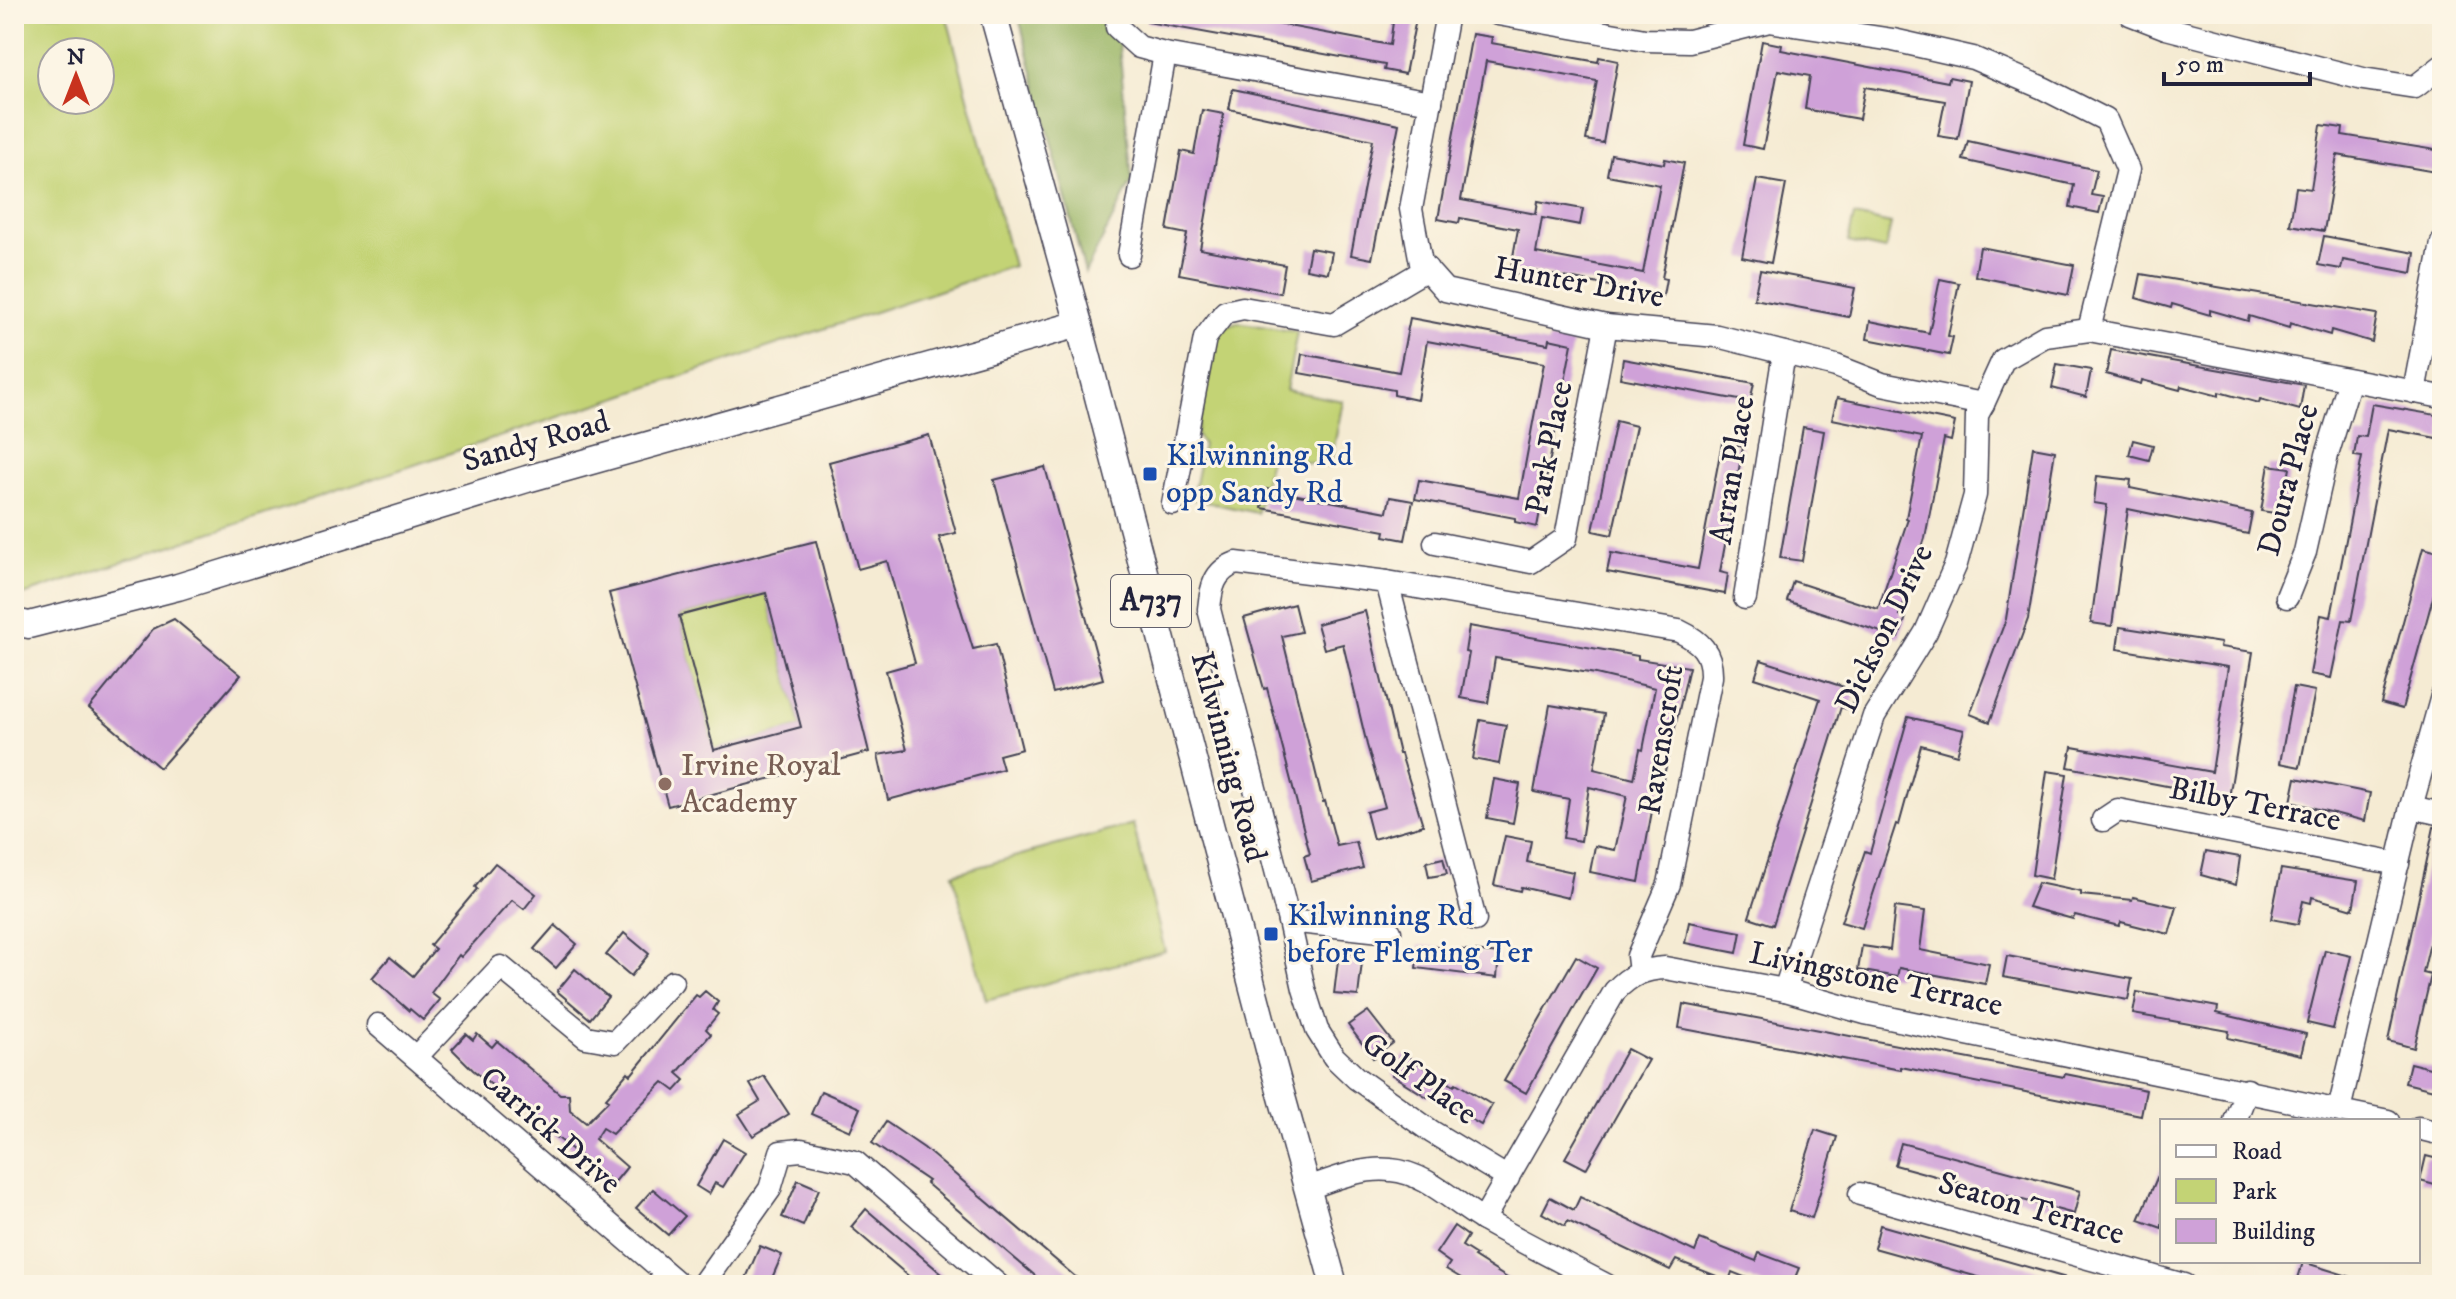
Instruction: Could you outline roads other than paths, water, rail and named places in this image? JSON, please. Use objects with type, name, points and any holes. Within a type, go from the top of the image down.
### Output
[{"type":"main road","name":"Kilwinning Road","points":[[993,14],[1079,324],[1271,1057],[1334,1285]]},
{"type":"main road","name":"Sandy Road","points":[[14,622],[29,625],[178,587],[527,479],[1079,324]]},
{"type":"street","points":[[1119,14],[1117,27],[1139,47],[1431,102]]},
{"type":"street","points":[[1173,504],[1205,338],[1225,312],[1243,308],[1334,324],[1427,269],[1421,263],[1411,209],[1447,14]]},
{"type":"street","points":[[1498,14],[1645,40],[1689,41],[1769,21],[1893,40],[1973,58],[2106,120],[2128,170],[2089,330]]},
{"type":"street","points":[[2130,14],[2166,28],[2363,79],[2415,87],[2442,66]]},
{"type":"street","points":[[1129,255],[1165,54]]},
{"type":"street","points":[[2414,392],[2442,243]]},
{"type":"street","name":"Hunter Drive","points":[[1427,269],[1445,290],[1606,326],[1717,336],[1836,366],[1882,384],[1983,404]]},
{"type":"street","name":"Park Place","points":[[1435,543],[1531,562],[1566,538],[1606,326]]},
{"type":"street","name":"Dickson Drive","points":[[1785,990],[1874,716],[1926,632],[1956,564],[1975,495],[1977,415],[2003,360],[2045,336],[2089,330],[2442,397]]},
{"type":"street","name":"Arran Place","points":[[1745,598],[1784,353]]},
{"type":"street","name":"Doura Place","points":[[2287,597],[2305,552],[2327,455],[2350,380]]},
{"type":"street","name":"Ravenscroft","points":[[1289,921],[1209,609],[1215,578],[1224,567],[1236,563],[1387,582],[1679,631],[1693,638],[1708,653],[1711,677],[1669,884],[1638,956],[1640,972]]},
{"type":"street","points":[[1387,582],[1475,920]]},
{"type":"street","points":[[2339,1110],[2411,807],[2442,696]]},
{"type":"street","points":[[2411,807],[2442,814]]},
{"type":"street","name":"Bilby Terrace","points":[[2103,820],[2118,810],[2398,864]]},
{"type":"street","points":[[1289,921],[1390,932]]},
{"type":"street","name":"Golf Place","points":[[1289,921],[1317,1030],[1334,1057],[1356,1078],[1432,1132],[1508,1178]]},
{"type":"street","points":[[416,1057],[501,967],[586,1037],[615,1042],[672,982]]},
{"type":"street","name":"Livingstone Terrace","points":[[1640,972],[1665,968],[1785,990],[1865,1013],[2379,1119]]},
{"type":"street","points":[[1483,1220],[1615,991],[1640,972]]},
{"type":"street","name":"Carrick Drive","points":[[378,1025],[680,1285]]},
{"type":"street","points":[[2236,1119],[2247,1090]]},
{"type":"street","points":[[2420,1128],[2442,1134]]},
{"type":"street","points":[[702,1285],[770,1189],[781,1152],[801,1150],[855,1162],[998,1285]]},
{"type":"street","points":[[1308,1188],[1365,1171],[1398,1171],[1422,1179],[1483,1220],[1606,1285]]},
{"type":"street","name":"Seaton Terrace","points":[[1860,1194],[2179,1278]]},
{"type":"place","name":"Kilwinning Rd opp Sandy Rd","points":[[1150,474]]},
{"type":"place","name":"Irvine Royal Academy","points":[[665,784]]},
{"type":"place","name":"Kilwinning Rd before Fleming Ter","points":[[1271,934]]}]
